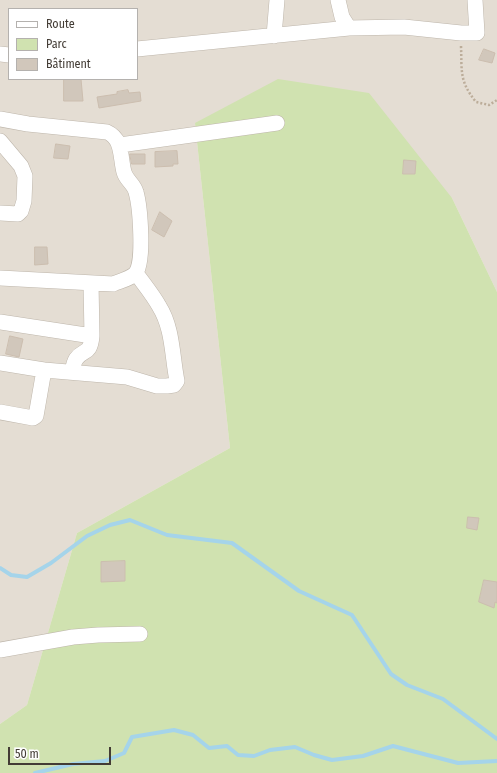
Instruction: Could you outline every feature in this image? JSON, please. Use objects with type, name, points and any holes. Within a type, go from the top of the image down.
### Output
[{"type":"street","points":[[274,36],[278,0]]},
{"type":"street","points":[[338,0],[342,17],[349,28]]},
{"type":"street","points":[[138,49],[349,28],[404,27],[461,33],[477,33],[475,0]]},
{"type":"street","points":[[0,119],[28,124],[107,132],[113,134],[120,145],[124,173],[134,186],[142,235],[139,265],[136,273],[127,279],[113,284],[0,278]]},
{"type":"street","points":[[120,145],[277,123]]},
{"type":"street","points":[[0,141],[21,166],[26,176],[24,201],[21,211],[18,214],[0,213]]},
{"type":"street","points":[[0,363],[44,370],[127,377],[162,386],[174,385],[177,381],[172,346],[160,306],[136,273]]},
{"type":"street","points":[[72,372],[75,361],[88,350],[91,345],[91,284]]},
{"type":"street","points":[[0,322],[92,336]]},
{"type":"street","points":[[0,412],[33,418],[36,416],[44,370]]},
{"type":"street","points":[[0,650],[72,637],[98,634],[140,634]]},
{"type":"path","points":[[461,33],[462,79],[470,94],[476,102],[489,105],[497,100]]},
{"type":"shaded area","points":[[0,0],[497,0],[497,292],[452,198],[195,123],[230,448],[77,533],[27,705],[0,724]]},
{"type":"green space","points":[[278,79],[369,93],[452,198],[497,292],[497,773],[0,773],[0,724],[27,705],[77,533],[230,448],[195,123]]},
{"type":"building","points":[[484,49],[495,53],[492,63],[479,60]]},
{"type":"building","points":[[64,80],[81,80],[83,101],[64,101]]},
{"type":"building","points":[[128,90],[129,93],[140,92],[141,101],[99,108],[97,97],[117,94],[117,92]]},
{"type":"building","points":[[56,144],[70,146],[68,159],[54,158]]},
{"type":"building","points":[[177,151],[178,164],[173,164],[173,166],[155,167],[155,152]]},
{"type":"building","points":[[130,154],[145,154],[145,164],[132,164]]},
{"type":"building","points":[[404,160],[416,161],[415,174],[403,174]]},
{"type":"building","points":[[160,212],[172,221],[164,237],[152,230]]},
{"type":"building","points":[[35,247],[47,247],[48,264],[35,265]]},
{"type":"building","points":[[10,336],[23,339],[19,357],[6,354]]},
{"type":"building","points":[[468,517],[479,518],[477,530],[467,528]]},
{"type":"building","points":[[125,561],[125,581],[101,582],[101,562]]},
{"type":"building","points":[[484,580],[497,582],[497,603],[495,602],[494,608],[479,602]]},
{"type":"waterway","points":[[0,568],[11,575],[27,577],[51,563],[87,536],[110,525],[130,520],[167,535],[232,543],[299,591],[352,615],[391,674],[407,685],[443,699],[497,739]]},
{"type":"waterway","points":[[35,773],[73,764],[105,761],[124,753],[132,737],[174,730],[193,735],[209,748],[227,746],[238,755],[254,756],[270,750],[295,747],[314,755],[332,760],[363,756],[393,746],[458,763],[497,761]]}]
